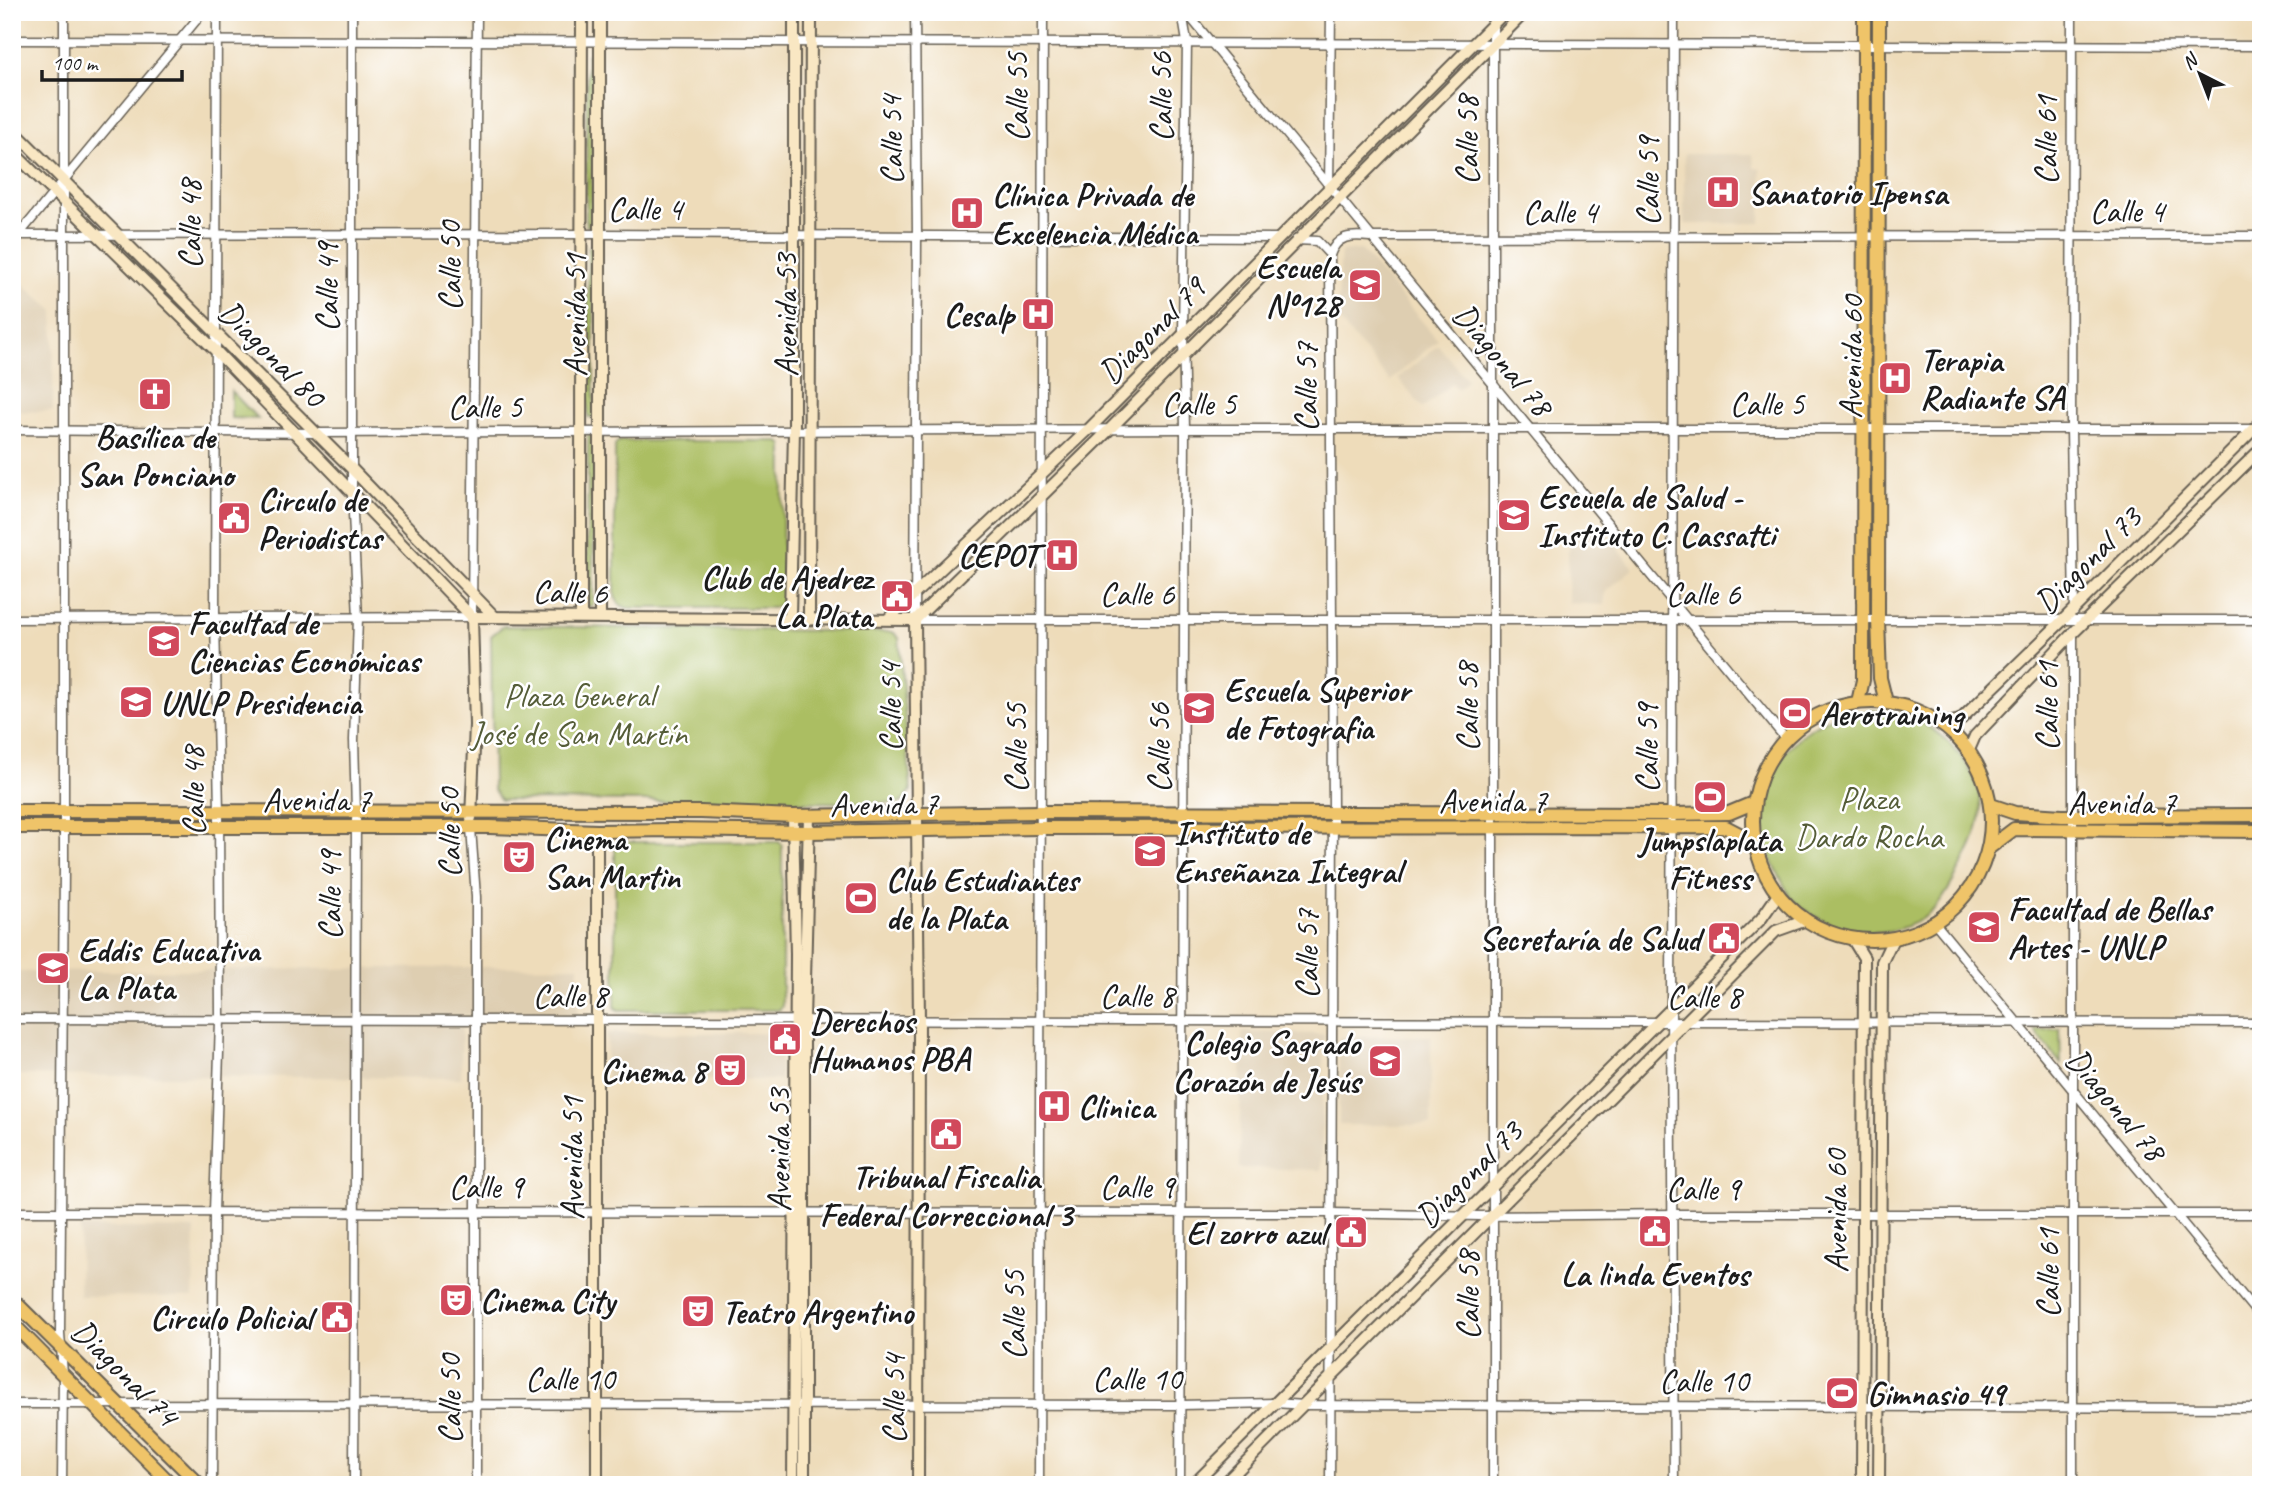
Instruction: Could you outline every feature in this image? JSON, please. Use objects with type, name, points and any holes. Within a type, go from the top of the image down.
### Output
[{"type":"main road","name":"Avenida 51","points":[[581,617],[582,12]]},
{"type":"main road","name":"Avenida 51","points":[[600,12],[600,617]]},
{"type":"main road","name":"Avenida 53","points":[[790,617],[794,430],[793,12]]},
{"type":"main road","name":"Avenida 53","points":[[809,618],[811,12]]},
{"type":"main road","name":"Diagonal 79","points":[[889,618],[1087,429],[1475,43],[1493,18],[1505,12]]},
{"type":"main road","name":"Diagonal 79","points":[[915,620],[1184,355],[1525,12]]},
{"type":"main road","name":"Avenida 60","points":[[1857,702],[1863,681],[1864,12]]},
{"type":"main road","name":"Avenida 60","points":[[1879,12],[1878,619],[1880,678],[1886,702]]},
{"type":"main road","name":"Diagonal 80","points":[[12,129],[352,468],[494,616]]},
{"type":"main road","name":"Diagonal 80","points":[[12,151],[296,432],[352,494],[472,617]]},
{"type":"main road","name":"Diagonal 73","points":[[1943,724],[1960,719],[2070,618],[2258,427]]},
{"type":"main road","name":"Diagonal 73","points":[[1969,750],[1975,736],[2072,634],[2261,449]]},
{"type":"main road","name":"Calle 6","points":[[472,617],[790,617],[915,620]]},
{"type":"main road","name":"Calle 50","points":[[471,828],[475,726],[472,617]]},
{"type":"main road","name":"Calle 54","points":[[915,620],[919,1021],[918,1485]]},
{"type":"main road","points":[[1863,681],[1871,683],[1880,678]]},
{"type":"main road","points":[[1857,702],[1886,702],[1943,724],[1969,750],[1991,805],[1989,848],[1982,869],[1970,889],[1957,905],[1935,923],[1892,939],[1853,940],[1804,921],[1777,896],[1753,841],[1753,803],[1762,772],[1785,738],[1821,712],[1857,702]]},
{"type":"main road","points":[[1960,719],[1966,731],[1975,736]]},
{"type":"main road","name":"Avenida 7","points":[[12,811],[701,812],[793,816],[1041,812],[1672,814],[1729,813],[1753,803]]},
{"type":"main road","name":"Avenida 7","points":[[1991,805],[2015,813],[2072,816],[2261,816]]},
{"type":"main road","name":"Avenida 53","points":[[793,816],[800,1021],[800,1405],[804,1485]]},
{"type":"main road","name":"Avenida 53","points":[[800,1021],[809,816]]},
{"type":"main road","name":"Avenida 7","points":[[12,827],[356,827],[809,832],[1041,828],[1726,827],[1753,841]]},
{"type":"main road","name":"Avenida 7","points":[[1989,848],[2014,829],[2261,831]]},
{"type":"main road","name":"Avenida 51","points":[[597,831],[597,1485]]},
{"type":"main road","name":"Diagonal 73","points":[[1193,1485],[1761,919],[1777,896]]},
{"type":"main road","points":[[1761,919],[1773,923],[1776,931]]},
{"type":"main road","name":"Diagonal 73","points":[[1223,1485],[1776,931],[1804,921]]},
{"type":"main road","name":"Avenida 60","points":[[1879,1485],[1881,962],[1892,939]]},
{"type":"main road","name":"Avenida 60","points":[[1853,940],[1864,958],[1862,1485]]},
{"type":"main road","name":"Diagonal 74","points":[[12,1299],[200,1485]]},
{"type":"main road","name":"Diagonal 74","points":[[12,1324],[172,1485]]},
{"type":"main road","name":"Avenida 53","points":[[793,1485],[800,1405]]},
{"type":"street","points":[[62,1485],[64,12]]},
{"type":"street","points":[[12,243],[15,235],[63,182],[203,12]]},
{"type":"street","name":"Calle 48","points":[[212,1485],[214,1212],[220,1020],[214,432],[217,12]]},
{"type":"street","name":"Calle 49","points":[[352,12],[352,494],[358,618],[354,740],[354,1485]]},
{"type":"street","name":"Calle 50","points":[[472,617],[477,12]]},
{"type":"street","name":"Calle 54","points":[[915,12],[915,620]]},
{"type":"street","name":"Calle 55","points":[[1039,1485],[1043,12]]},
{"type":"street","name":"Calle 56","points":[[1181,1485],[1185,620],[1183,333],[1187,42],[1184,12]]},
{"type":"street","name":"Diagonal 78","points":[[1184,12],[1785,738]]},
{"type":"street","points":[[1329,187],[1331,12]]},
{"type":"street","name":"Calle 59","points":[[1674,12],[1671,1007],[1674,1485]]},
{"type":"street","name":"Calle 61","points":[[2072,12],[2070,618],[2074,1023],[2073,1485]]},
{"type":"street","name":"Calle 58","points":[[1493,18],[1493,1485]]},
{"type":"street","points":[[12,40],[2261,46]]},
{"type":"street","name":"Calle 4","points":[[15,235],[600,234],[1277,238]]},
{"type":"street","name":"Calle 4","points":[[1330,255],[1333,247],[1350,235],[2261,236]]},
{"type":"street","points":[[1296,240],[1317,241],[1330,255]]},
{"type":"street","name":"Calle 57","points":[[1330,255],[1333,813],[1330,1485]]},
{"type":"street","name":"Calle 5","points":[[12,430],[353,433],[2258,427]]},
{"type":"street","name":"Calle 6","points":[[12,619],[472,617]]},
{"type":"street","name":"Calle 6","points":[[915,620],[2261,620]]},
{"type":"street","name":"Calle 50","points":[[471,828],[475,897],[476,1021],[476,1485]]},
{"type":"street","name":"Diagonal 78","points":[[1935,923],[2261,1318]]},
{"type":"street","name":"Calle 8","points":[[12,1018],[2261,1023]]},
{"type":"street","name":"Calle 9","points":[[12,1212],[1332,1213],[1492,1216],[2261,1214]]},
{"type":"street","name":"Calle 10","points":[[12,1404],[1275,1403],[2261,1408]]},
{"type":"shaded area","name":"Sanatorio Ipensa","points":[[1684,154],[1753,154],[1754,167],[1761,168],[1761,223],[1687,224],[1684,221]]},
{"type":"shaded area","name":"Escuela Nº128","points":[[1361,250],[1438,340],[1390,381],[1337,318],[1341,252]]},
{"type":"shaded area","points":[[13,275],[54,311],[53,411],[12,412]]},
{"type":"shaded area","points":[[1438,345],[1467,380],[1458,389],[1452,383],[1423,408],[1398,378]]},
{"type":"shaded area","points":[[1596,522],[1634,568],[1606,591],[1604,605],[1568,603],[1568,545]]},
{"type":"shaded area","points":[[578,966],[578,1017],[462,1015],[461,1078],[12,1075],[12,972]]},
{"type":"shaded area","points":[[1242,1032],[1324,1034],[1321,1170],[1239,1168]]},
{"type":"shaded area","points":[[607,1033],[781,1033],[780,1080],[606,1079]]},
{"type":"shaded area","name":"Colegio Sagrado Corazón de Jesús","points":[[1431,1036],[1431,1125],[1339,1125],[1339,1037]]},
{"type":"shaded area","points":[[80,1227],[195,1229],[193,1297],[79,1296]]},
{"type":"green space","points":[[587,55],[593,55],[592,226],[586,226]]},
{"type":"green space","points":[[588,247],[594,247],[594,418],[588,417]]},
{"type":"green space","points":[[231,391],[258,419],[231,418]]},
{"type":"green space","points":[[588,435],[594,435],[593,606],[587,606]]},
{"type":"green space","points":[[619,441],[778,441],[783,445],[782,600],[779,605],[773,608],[627,608],[620,605],[615,597],[615,445]]},
{"type":"green space","name":"Plaza General José de San Martín","points":[[503,626],[893,632],[899,638],[911,791],[901,803],[501,800],[493,789],[491,636]]},
{"type":"green space","name":"Plaza Dardo Rocha","points":[[1873,710],[1910,717],[1939,734],[1952,746],[1972,775],[1981,808],[1979,825],[1971,848],[1936,907],[1909,925],[1873,932],[1855,931],[1820,919],[1790,897],[1768,853],[1760,828],[1760,810],[1770,776],[1791,745],[1820,723],[1836,716]]},
{"type":"green space","points":[[618,842],[779,842],[782,845],[782,1007],[779,1010],[618,1010],[615,1007],[615,845]]},
{"type":"green space","points":[[2060,1029],[2061,1064],[2034,1030]]},
{"type":"place","name":"Sanatorio Ipensa","points":[[1723,192]]},
{"type":"place","name":"Clínica Privada de Excelencia Médica","points":[[967,213]]},
{"type":"place","name":"Escuela Nº128","points":[[1365,285]]},
{"type":"place","name":"Cesalp","points":[[1038,314]]},
{"type":"place","name":"Terapia Radiante SA","points":[[1895,378]]},
{"type":"place","name":"Basílica de San Ponciano","points":[[155,394]]},
{"type":"place","name":"Escuela de Salud - Instituto C. Cassatti","points":[[1514,515]]},
{"type":"place","name":"Circulo de Periodistas","points":[[234,518]]},
{"type":"place","name":"CEPOT","points":[[1062,555]]},
{"type":"place","name":"Club de Ajedrez La Plata","points":[[897,596]]},
{"type":"place","name":"Facultad de Ciencias Económicas","points":[[164,641]]},
{"type":"place","name":"UNLP Presidencia","points":[[136,702]]},
{"type":"place","name":"Escuela Superior de Fotografia","points":[[1199,708]]},
{"type":"place","name":"Aerotraining","points":[[1795,713]]},
{"type":"place","name":"Jumpslaplata Fitness","points":[[1710,797]]},
{"type":"place","name":"Instituto de Enseñanza Integral","points":[[1150,851]]},
{"type":"place","name":"Cinema San Martin","points":[[519,857]]},
{"type":"place","name":"Club Estudiantes de la Plata","points":[[861,898]]},
{"type":"place","name":"Facultad de Bellas Artes - UNLP","points":[[1984,927]]},
{"type":"place","name":"Secretaría de Salud","points":[[1724,938]]},
{"type":"place","name":"Eddis Educativa La Plata","points":[[53,968]]},
{"type":"place","name":"Derechos Humanos PBA","points":[[785,1039]]},
{"type":"place","name":"Colegio Sagrado Corazón de Jesús","points":[[1385,1061]]},
{"type":"place","name":"Cinema 8","points":[[730,1070]]},
{"type":"place","name":"Clinica","points":[[1054,1106]]},
{"type":"place","name":"Tribunal Fiscalia Federal Correccional 3","points":[[946,1134]]},
{"type":"place","name":"La linda Eventos","points":[[1655,1231]]},
{"type":"place","name":"El zorro azul","points":[[1351,1232]]},
{"type":"place","name":"Cinema City","points":[[456,1300]]},
{"type":"place","name":"Teatro Argentino","points":[[698,1311]]},
{"type":"place","name":"Circulo Policial","points":[[337,1317]]},
{"type":"place","name":"Gimnasio 49","points":[[1842,1393]]}]
